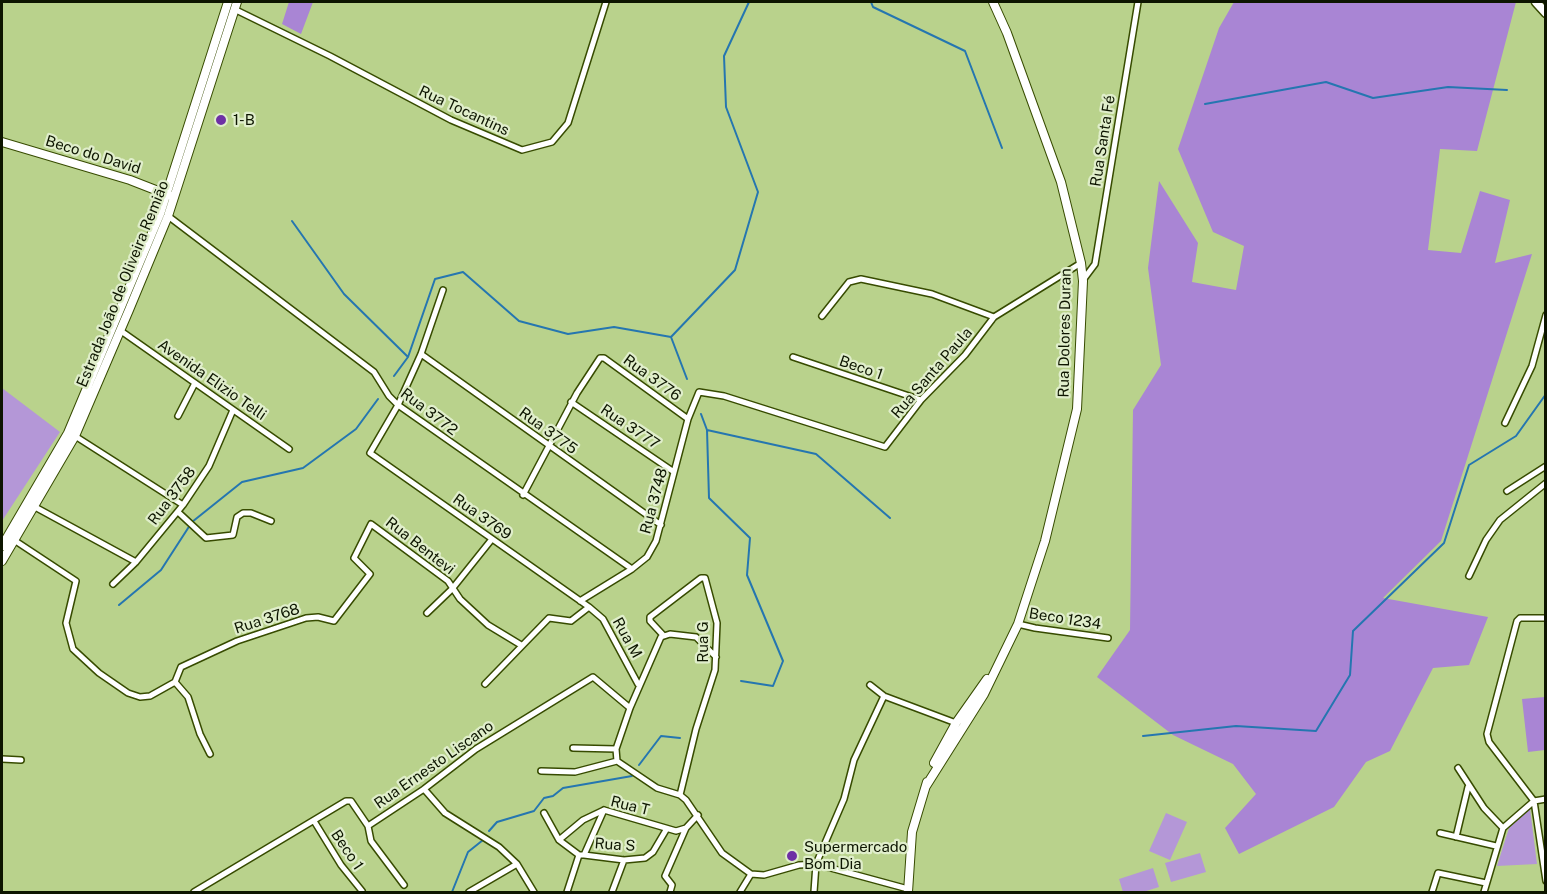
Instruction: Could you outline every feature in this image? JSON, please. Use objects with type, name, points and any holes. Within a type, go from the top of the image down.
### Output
[{"type":"main road","points":[[1536,2],[1545,13]]},
{"type":"street","name":"Estrada João de Oliveira Remião","points":[[2,561],[75,436],[168,216],[171,196],[228,2]]},
{"type":"street","name":"Rua Tocantins","points":[[235,5],[451,120],[522,150],[552,142],[568,123],[606,2]]},
{"type":"street","name":"Rua Dolores Duran","points":[[926,786],[940,761],[965,727],[1018,624],[1045,541],[1077,409],[1083,280],[1081,263],[1062,187],[1007,33],[993,2]]},
{"type":"street","name":"Rua Santa Fé","points":[[1083,280],[1095,264],[1138,2]]},
{"type":"street","name":"Estrada João de Oliveira Remião","points":[[2,546],[68,434],[171,196],[235,5]]},
{"type":"street","name":"Beco do David","points":[[2,142],[130,180],[171,196]]},
{"type":"street","name":"Rua 3772","points":[[168,216],[375,372],[389,396],[398,405],[523,495],[632,569]]},
{"type":"street","name":"Rua Santa Paula","points":[[683,435],[696,396],[703,391],[885,447],[921,400],[965,355],[994,317],[1081,263]]},
{"type":"street","points":[[822,316],[849,282],[861,279],[932,294],[994,317]]},
{"type":"street","points":[[398,405],[421,354],[443,290]]},
{"type":"street","points":[[1505,423],[1532,366],[1545,315]]},
{"type":"street","name":"Avenida Elizio Telli","points":[[120,331],[289,449]]},
{"type":"street","name":"Rua 3775","points":[[421,354],[661,525]]},
{"type":"street","name":"Rua 3776","points":[[572,402],[602,357],[688,419]]},
{"type":"street","name":"Beco 1","points":[[793,357],[921,400]]},
{"type":"street","points":[[178,416],[195,383]]},
{"type":"street","points":[[523,495],[572,402]]},
{"type":"street","name":"Rua 3777","points":[[572,402],[674,472]]},
{"type":"street","name":"Rua 3769","points":[[398,405],[370,453],[580,601]]},
{"type":"street","name":"Rua 3758","points":[[113,585],[136,562],[183,505],[209,466],[233,410]]},
{"type":"street","name":"Rua 3748","points":[[580,601],[632,569],[646,557],[661,525],[683,435]]},
{"type":"street","points":[[75,436],[183,505]]},
{"type":"street","points":[[1507,491],[1545,466]]},
{"type":"street","points":[[1469,576],[1486,540],[1500,520],[1545,483]]},
{"type":"street","points":[[35,507],[136,562]]},
{"type":"street","points":[[178,512],[206,538],[233,535],[237,517],[243,513],[251,513],[271,521]]},
{"type":"street","name":"Rua Bentevi","points":[[371,524],[448,580],[459,599],[488,625],[521,645]]},
{"type":"street","name":"Rua 3768","points":[[175,682],[181,667],[237,641],[306,618],[318,617],[334,621],[370,574],[354,558],[371,524]]},
{"type":"street","points":[[427,613],[452,589],[492,539]]},
{"type":"street","points":[[14,540],[76,581],[66,628],[73,649],[99,673],[128,693],[140,697],[150,696],[175,682],[188,697],[200,734],[210,754]]},
{"type":"street","name":"Rua G","points":[[663,635],[650,621],[650,618],[703,577],[708,585],[715,612],[715,670],[696,729],[680,795]]},
{"type":"street","points":[[484,684],[549,618],[571,621],[589,607],[580,601]]},
{"type":"street","name":"Rua M","points":[[589,607],[603,619],[638,684]]},
{"type":"street","points":[[1545,618],[1520,618],[1517,621],[1487,734],[1489,742],[1534,801],[1545,881]]},
{"type":"street","name":"Beco 1234","points":[[1018,624],[1108,638]]},
{"type":"street","points":[[617,761],[616,749],[638,684],[657,641],[663,635],[696,637],[716,657]]},
{"type":"street","name":"Rua Dolores Duran","points":[[908,891],[912,832],[938,752],[996,667]]},
{"type":"street","name":"Rua Ernesto Liscano","points":[[194,892],[349,800],[368,825],[424,789],[476,749],[593,677],[630,708]]},
{"type":"street","points":[[870,685],[884,696],[956,723],[962,721],[965,727]]},
{"type":"street","points":[[814,892],[816,864],[848,790],[854,760],[884,696]]},
{"type":"street","points":[[573,748],[616,749]]},
{"type":"street","points":[[2,759],[21,759]]},
{"type":"street","points":[[541,771],[575,772],[617,761],[657,788],[680,795],[698,815],[722,853],[751,874],[764,875],[799,865],[816,864],[908,891]]},
{"type":"street","points":[[1458,768],[1468,786],[1503,828]]},
{"type":"street","points":[[1456,837],[1468,786]]},
{"type":"street","points":[[424,789],[445,813],[499,847],[517,864],[534,892]]},
{"type":"street","points":[[1484,892],[1503,828],[1534,801],[1545,799]]},
{"type":"street","points":[[567,892],[581,855],[604,810]]},
{"type":"street","name":"Rua T","points":[[559,840],[583,820],[604,810],[631,816],[666,830],[676,831],[686,828]]},
{"type":"street","name":"Rua S","points":[[544,813],[559,840],[581,855],[624,860],[645,858],[653,852],[666,830]]},
{"type":"street","points":[[669,892],[672,885],[665,876],[686,828],[698,815]]},
{"type":"street","name":"Beco 1","points":[[314,821],[341,865],[362,891]]},
{"type":"street","points":[[368,825],[371,841],[404,885]]},
{"type":"street","points":[[1440,833],[1496,846]]},
{"type":"street","points":[[612,892],[624,860]]},
{"type":"street","points":[[469,892],[517,864]]},
{"type":"street","points":[[1432,892],[1438,873],[1486,884]]},
{"type":"street","points":[[740,892],[751,874]]},
{"type":"shaded area","points":[[289,2],[313,2],[301,34],[282,24]]},
{"type":"shaded area","points":[[1234,2],[1516,2],[1477,151],[1440,149],[1428,250],[1461,253],[1480,191],[1510,200],[1495,263],[1532,254],[1441,541],[1383,598],[1488,617],[1469,665],[1433,668],[1390,751],[1366,762],[1334,807],[1239,854],[1225,828],[1256,794],[1233,764],[1173,735],[1097,677],[1130,630],[1133,410],[1161,365],[1148,268],[1159,181],[1198,243],[1192,282],[1236,290],[1244,246],[1213,232],[1178,149],[1219,28]]},
{"type":"shaded area","points":[[2,388],[60,432],[2,521]]},
{"type":"shaded area","points":[[1545,697],[1545,750],[1528,752],[1522,699]]},
{"type":"shaded area","points":[[1530,809],[1537,864],[1497,866],[1509,828]]},
{"type":"shaded area","points":[[1166,813],[1187,822],[1170,860],[1149,851]]},
{"type":"shaded area","points":[[1200,853],[1206,872],[1171,882],[1165,863]]},
{"type":"shaded area","points":[[1153,868],[1159,887],[1143,892],[1123,892],[1119,879]]},
{"type":"waterway","points":[[687,379],[671,337],[735,270],[758,192],[726,107],[724,56],[749,2]]},
{"type":"waterway","points":[[871,2],[873,7],[965,51],[1002,148]]},
{"type":"waterway","points":[[1205,104],[1326,82],[1373,98],[1448,87],[1507,90]]},
{"type":"waterway","points":[[292,221],[344,294],[408,357]]},
{"type":"waterway","points":[[394,376],[408,357],[435,279],[463,272],[519,321],[568,334],[614,327],[671,337]]},
{"type":"waterway","points":[[1143,736],[1236,726],[1316,731],[1350,675],[1353,631],[1444,543],[1469,465],[1516,436],[1546,394]]},
{"type":"waterway","points":[[119,605],[161,570],[192,522],[242,482],[303,468],[356,429],[378,399]]},
{"type":"waterway","points":[[701,414],[707,430],[709,498],[750,538],[747,575],[783,661],[773,686],[741,681]]},
{"type":"waterway","points":[[707,430],[816,454],[890,518]]},
{"type":"waterway","points":[[639,765],[661,736],[680,738]]},
{"type":"waterway","points":[[489,831],[497,822],[534,811],[544,798],[553,796],[563,788],[632,776]]},
{"type":"waterway","points":[[452,892],[468,852],[483,840]]},
{"type":"place","name":"1-B","points":[[221,120]]},
{"type":"place","name":"Supermercado Bom Dia","points":[[792,856]]}]
